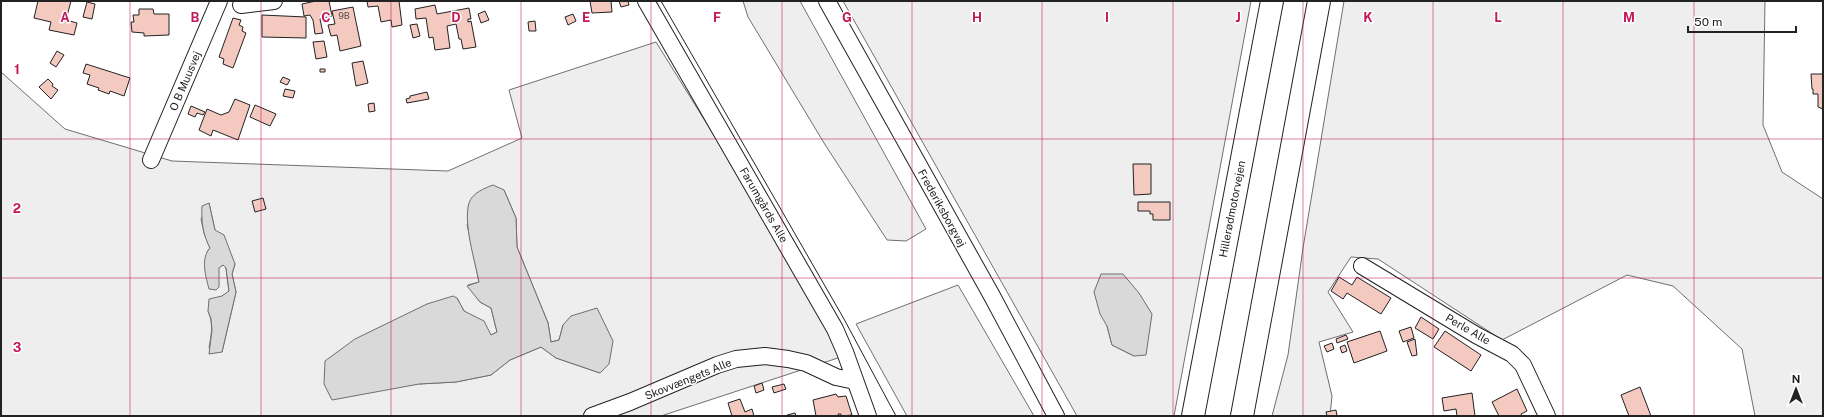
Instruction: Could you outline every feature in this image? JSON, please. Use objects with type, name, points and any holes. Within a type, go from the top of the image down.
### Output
[{"type":"highway","name":"Hillerødmotorvejen","points":[[1193,416],[1272,1]]},
{"type":"highway","points":[[1242,416],[1319,1]]},
{"type":"street","name":"O B Muusvej","points":[[151,160],[218,1]]},
{"type":"street","points":[[241,5],[274,1]]},
{"type":"street","name":"Farumgårds Alle","points":[[646,1],[835,329],[846,352],[854,381],[868,416]]},
{"type":"street","name":"Frederiksborgvej","points":[[826,1],[992,296],[1056,416]]},
{"type":"street","name":"Perle Alle","points":[[1362,266],[1476,335],[1512,354],[1523,365],[1548,416]]},
{"type":"street","name":"Skovvængets Alle","points":[[592,416],[630,402],[717,365],[736,359],[765,356],[788,359],[806,363],[836,377],[854,381]]},
{"type":"shaded area","points":[[743,1],[800,1],[926,229],[906,241],[887,240],[824,143],[748,17]]},
{"type":"shaded area","points":[[843,1],[1251,1],[1174,416],[1077,416]],"holes":[[[1107,326],[1134,356],[1112,345]]]},
{"type":"shaded area","points":[[1344,1],[1765,1],[1763,125],[1782,172],[1823,199],[1823,416],[1755,416],[1742,349],[1673,286],[1627,275],[1502,340],[1378,259],[1351,257],[1328,292],[1353,332],[1319,342],[1332,396],[1330,416],[1272,416],[1288,355],[1303,248]]},
{"type":"shaded area","points":[[656,42],[850,354],[661,416],[1,416],[1,72],[65,129],[172,161],[448,171],[522,138],[509,90]],"holes":[[[504,190],[516,218],[517,247],[548,323],[551,342],[559,340],[563,325],[600,373],[556,358],[541,347],[510,360],[491,375],[456,382],[419,384],[457,298],[464,311],[491,335],[497,332],[491,308],[480,302],[468,285],[479,282],[467,224]],[[209,203],[215,230],[235,264],[232,274],[236,292],[222,352],[209,348],[211,325],[208,311],[222,296],[229,292],[226,268],[223,265],[218,268],[207,252],[210,248],[204,233],[201,219]]]},
{"type":"shaded area","points":[[493,185],[504,190],[516,218],[517,247],[548,323],[551,342],[559,340],[563,325],[571,316],[597,308],[613,341],[609,364],[600,373],[556,358],[541,347],[510,360],[491,375],[456,382],[419,384],[332,400],[324,384],[325,361],[355,339],[427,304],[453,296],[457,298],[464,311],[484,321],[491,335],[497,332],[491,308],[480,302],[467,286],[479,282],[468,231],[467,221],[469,203],[473,196],[483,189]]},
{"type":"shaded area","points":[[209,203],[215,230],[224,235],[235,264],[232,274],[236,292],[222,352],[209,354],[212,330],[211,319],[208,311],[209,299],[222,296],[229,291],[226,268],[223,265],[219,268],[219,287],[216,290],[209,289],[206,279],[204,263],[207,252],[210,248],[204,233],[202,206]]},
{"type":"shaded area","points":[[1101,274],[1123,274],[1139,293],[1152,314],[1146,355],[1134,356],[1112,345],[1107,326],[1100,314],[1094,292]]},
{"type":"shaded area","points":[[958,285],[1034,416],[907,416],[856,324]]},
{"type":"building","points":[[38,1],[71,1],[66,20],[77,23],[74,35],[49,30],[51,22],[34,18]]},
{"type":"building","points":[[316,1],[329,1],[332,16],[320,19],[323,33],[315,34],[313,20],[310,15],[304,16],[302,4]]},
{"type":"building","points":[[367,1],[399,1],[402,25],[392,27],[391,20],[381,22],[378,6],[368,7]]},
{"type":"building","points":[[590,1],[611,1],[612,12],[592,13]]},
{"type":"building","points":[[619,1],[628,1],[629,5],[621,7]]},
{"type":"building","points":[[87,2],[95,4],[92,19],[83,17]]},
{"type":"building","points":[[435,5],[437,14],[469,8],[471,19],[468,19],[468,22],[471,21],[476,47],[463,49],[456,24],[447,26],[450,48],[435,50],[433,37],[429,38],[426,18],[416,19],[415,9]]},
{"type":"building","points":[[353,7],[361,46],[340,51],[337,35],[331,36],[328,25],[335,24],[332,11]]},
{"type":"building","points":[[139,9],[153,9],[154,14],[169,14],[169,35],[144,36],[144,33],[132,32],[131,22],[134,22],[133,15],[139,15]]},
{"type":"building","points":[[485,11],[489,20],[481,23],[478,14]]},
{"type":"building","points":[[573,14],[576,21],[568,25],[565,17]]},
{"type":"building","points":[[262,15],[306,17],[306,38],[262,37]]},
{"type":"building","points":[[233,18],[241,20],[239,25],[243,27],[242,31],[246,33],[233,68],[223,64],[224,59],[219,57]]},
{"type":"building","points":[[535,21],[536,31],[529,31],[528,22]]},
{"type":"building","points":[[417,24],[420,36],[413,38],[410,25]]},
{"type":"building","points":[[324,41],[327,57],[316,59],[313,42]]},
{"type":"building","points":[[57,51],[64,55],[56,67],[50,63]]},
{"type":"building","points":[[363,61],[368,83],[356,86],[352,63]]},
{"type":"building","points":[[86,64],[130,78],[124,96],[110,91],[109,94],[98,90],[99,88],[87,84],[90,75],[83,73]]},
{"type":"building","points":[[320,69],[325,69],[325,72],[320,72]]},
{"type":"building","points":[[1811,74],[1823,74],[1823,109],[1818,107],[1818,94],[1813,94]]},
{"type":"building","points":[[283,77],[290,80],[287,85],[280,82]]},
{"type":"building","points":[[48,79],[53,84],[52,86],[58,90],[51,99],[39,87]]},
{"type":"building","points":[[285,89],[295,91],[293,98],[283,96]]},
{"type":"building","points":[[427,92],[429,99],[407,103],[406,99],[410,98],[410,96]]},
{"type":"building","points":[[235,99],[250,105],[238,140],[213,130],[211,136],[199,130],[207,109],[221,115],[229,112]]},
{"type":"building","points":[[374,103],[375,111],[369,112],[368,104]]},
{"type":"building","points":[[255,105],[276,114],[270,126],[250,117]]},
{"type":"building","points":[[191,106],[205,112],[203,115],[197,113],[195,117],[188,114]]},
{"type":"building","points":[[1133,164],[1151,164],[1151,194],[1134,195]]},
{"type":"building","points":[[263,198],[266,209],[255,212],[252,201]]},
{"type":"building","points":[[1138,202],[1170,202],[1170,220],[1153,220],[1153,214],[1150,214],[1150,211],[1138,211]]},
{"type":"building","points":[[1339,277],[1352,285],[1357,277],[1391,298],[1381,314],[1347,293],[1343,299],[1331,291]]},
{"type":"building","points":[[1421,317],[1439,329],[1433,339],[1415,328]]},
{"type":"building","points":[[1411,327],[1414,338],[1403,342],[1399,331]]},
{"type":"building","points":[[1380,331],[1387,351],[1354,363],[1347,342]]},
{"type":"building","points":[[1445,331],[1481,355],[1471,371],[1434,347]]},
{"type":"building","points":[[1346,335],[1348,339],[1337,343],[1336,339]]},
{"type":"building","points":[[1415,339],[1417,355],[1412,356],[1407,342]]},
{"type":"building","points":[[1332,343],[1334,349],[1327,352],[1324,346]]},
{"type":"building","points":[[1345,345],[1347,351],[1342,353],[1340,347]]},
{"type":"building","points":[[762,383],[764,390],[756,393],[754,386]]},
{"type":"building","points":[[784,384],[786,389],[774,393],[772,387]]},
{"type":"building","points":[[1640,387],[1651,416],[1629,416],[1621,395]]},
{"type":"building","points":[[1517,389],[1527,411],[1521,414],[1522,416],[1499,416],[1492,402]]},
{"type":"building","points":[[1472,393],[1475,416],[1457,416],[1456,409],[1444,411],[1442,398]]},
{"type":"building","points":[[836,394],[838,397],[846,396],[852,415],[841,416],[841,414],[838,414],[839,416],[816,416],[813,400]]},
{"type":"building","points":[[740,399],[745,412],[752,409],[754,416],[732,416],[728,403]]},
{"type":"building","points":[[1336,410],[1337,416],[1327,416],[1326,412]]},
{"type":"building","points":[[795,413],[796,416],[787,416],[787,415]]},
{"type":"tram line","points":[[661,1],[844,319],[896,416]]}]
